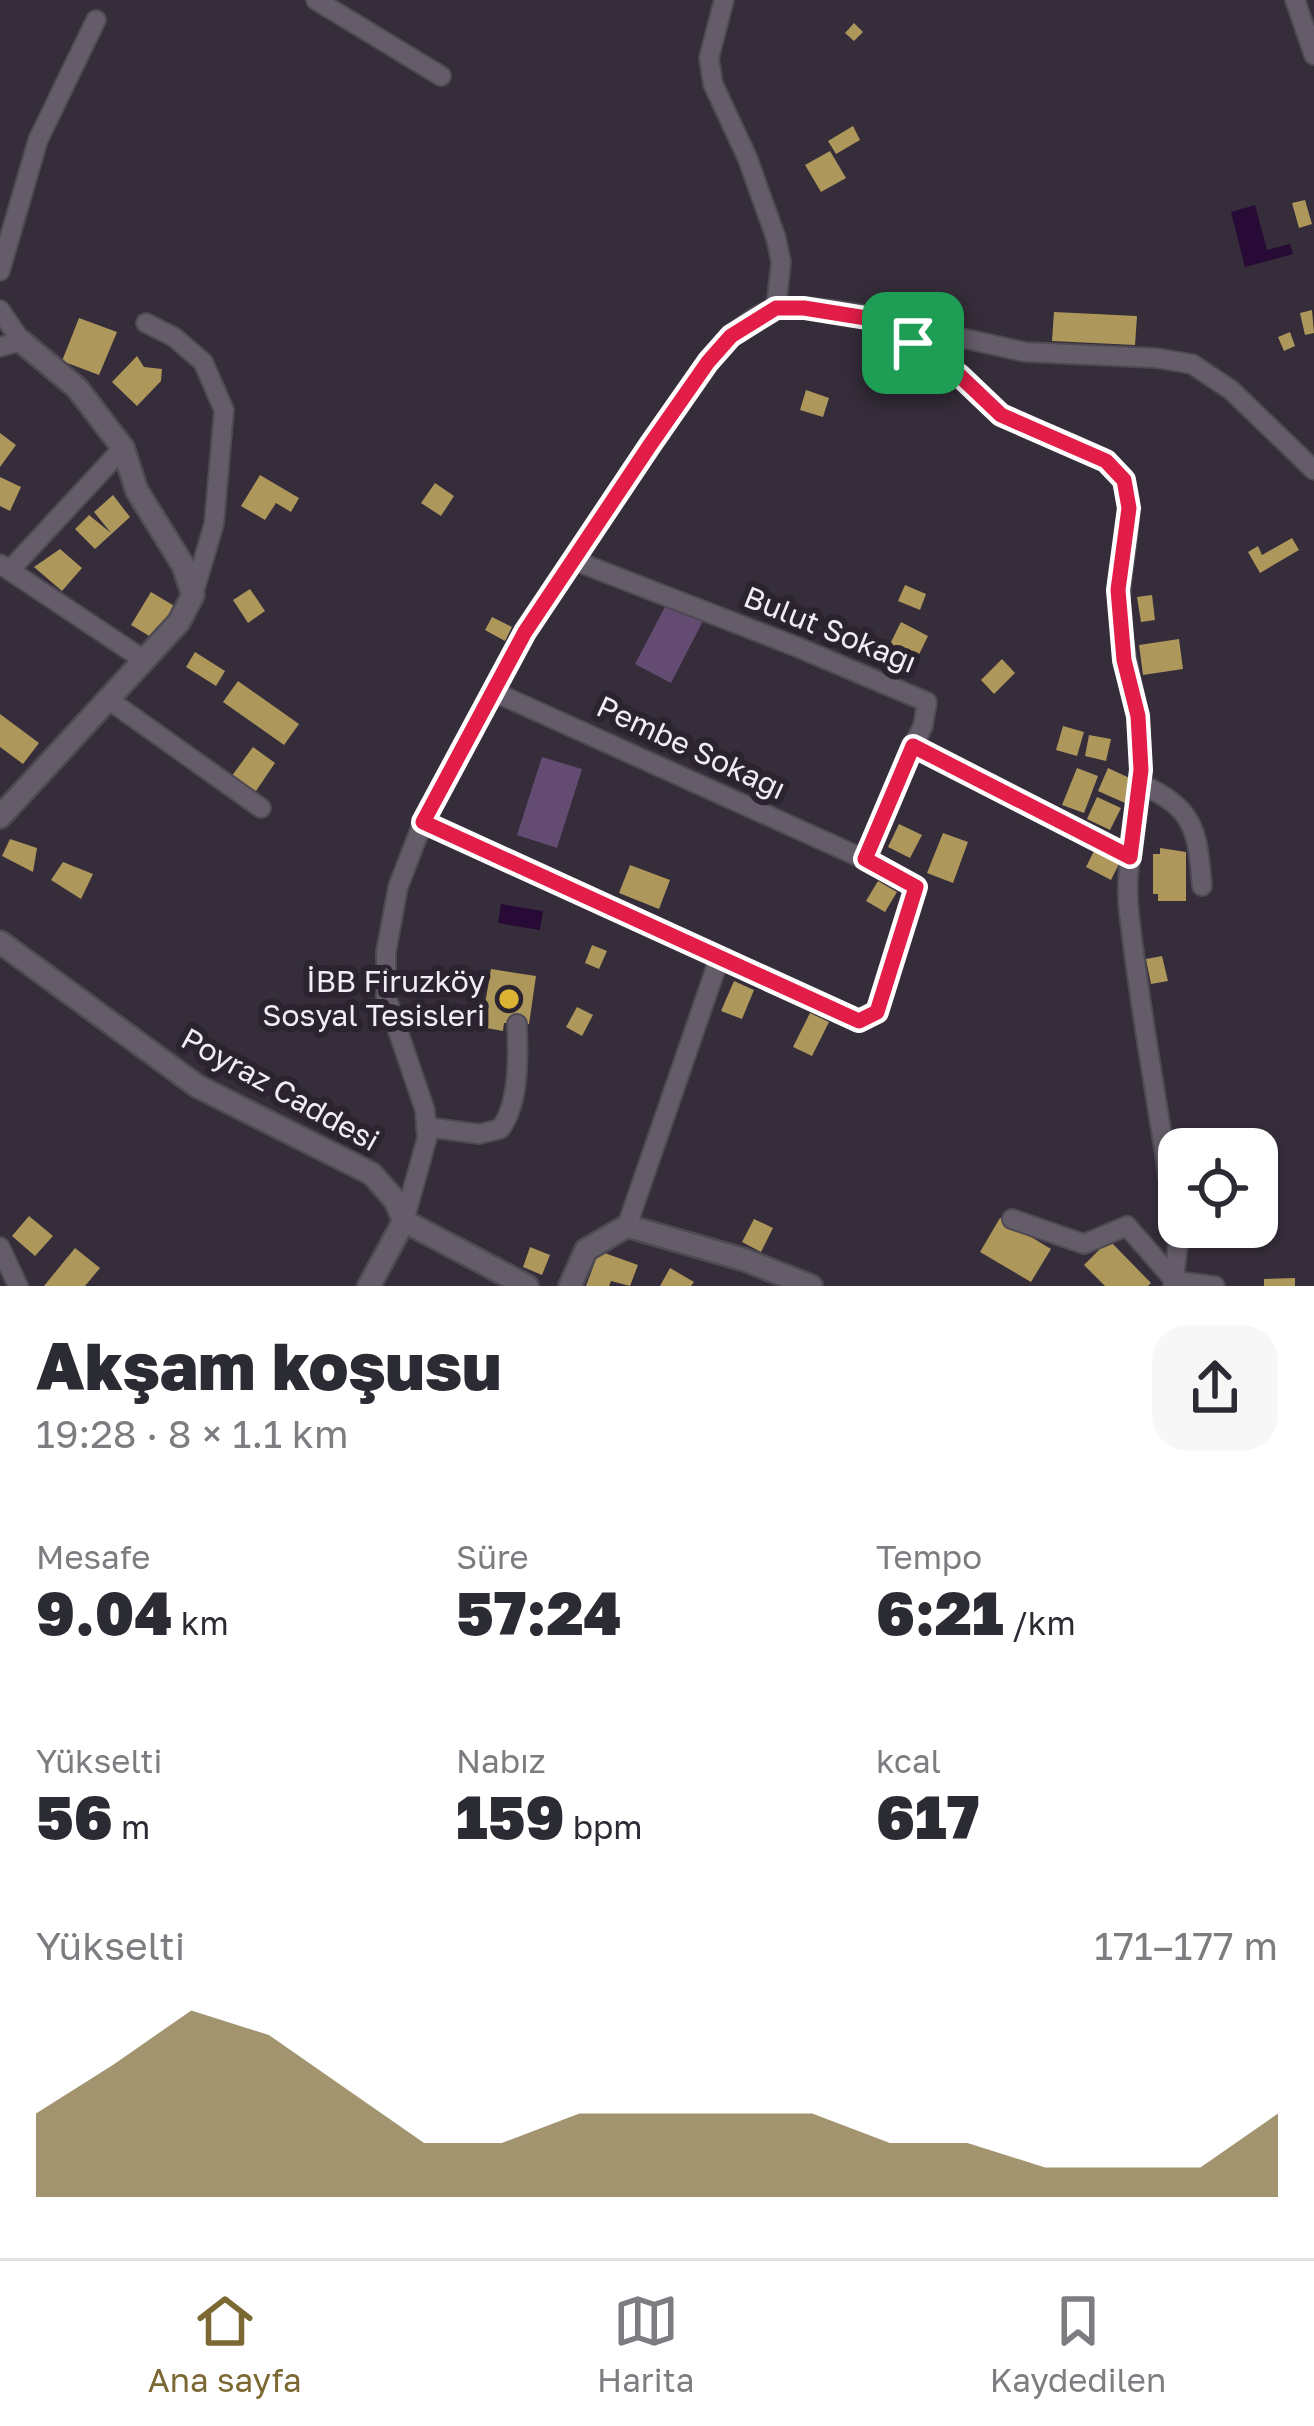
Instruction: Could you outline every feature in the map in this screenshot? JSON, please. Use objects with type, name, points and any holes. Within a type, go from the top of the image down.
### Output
[{"type":"street","points":[[316,0],[441,76]]},
{"type":"street","points":[[724,0],[709,58],[712,84],[747,157],[776,238],[782,262],[776,308]]},
{"type":"street","points":[[1295,0],[1314,55]]},
{"type":"street","points":[[0,271],[38,140],[95,20]]},
{"type":"street","points":[[369,1286],[404,1221],[427,1138],[425,1110],[386,997],[386,952],[398,887],[423,822],[525,632],[708,362],[731,336],[776,308],[804,308],[1025,352],[1192,364],[1231,390],[1314,470]]},
{"type":"street","points":[[0,310],[11,344],[77,388],[123,448],[137,491],[183,565],[193,595]]},
{"type":"street","points":[[0,817],[179,622],[193,595],[214,524],[224,410],[202,362],[174,337],[146,322]]},
{"type":"street","points":[[891,322],[1001,415],[1106,461],[1124,480],[1129,508],[1118,590],[1124,660],[1138,716],[1139,784],[1128,908],[1178,1245],[1174,1284]]},
{"type":"street","points":[[123,448],[5,567],[144,660]]},
{"type":"street","name":"Bulut Sokağı","points":[[573,560],[927,702],[913,746]]},
{"type":"street","name":"Pembe Sokağı","points":[[493,691],[865,859],[916,887],[877,1012],[859,1021],[718,959]]},
{"type":"street","points":[[109,700],[261,808]]},
{"type":"street","points":[[865,859],[913,746],[1130,857]]},
{"type":"street","points":[[1139,784],[1163,794],[1189,816],[1198,832],[1202,886]]},
{"type":"street","points":[[423,822],[718,959],[627,1226],[586,1250],[570,1286]]},
{"type":"street","name":"Poyraz Caddesi","points":[[0,942],[197,1086],[372,1174],[404,1221],[526,1286]]},
{"type":"street","points":[[426,1127],[479,1134],[500,1129],[509,1114],[517,1024]]},
{"type":"street","points":[[1012,1219],[1084,1244],[1127,1226],[1174,1284],[1215,1286]]},
{"type":"street","points":[[627,1226],[745,1260],[812,1286]]},
{"type":"street","points":[[0,1247],[18,1286]]},
{"type":"shaded area","points":[[1255,205],[1267,250],[1290,244],[1293,254],[1245,267],[1231,212]]},
{"type":"shaded area","points":[[667,603],[703,621],[671,683],[635,664]]},
{"type":"shaded area","points":[[542,757],[582,769],[557,848],[517,835]]},
{"type":"shaded area","points":[[501,904],[543,911],[540,930],[498,923]]},
{"type":"building","points":[[854,23],[863,32],[854,41],[845,33]]},
{"type":"building","points":[[853,126],[860,140],[836,154],[828,141]]},
{"type":"building","points":[[830,151],[846,178],[821,192],[805,165]]},
{"type":"building","points":[[1305,200],[1312,224],[1299,228],[1292,203]]},
{"type":"building","points":[[1312,310],[1314,333],[1305,335],[1300,313]]},
{"type":"building","points":[[1054,312],[1137,316],[1135,345],[1052,341]]},
{"type":"building","points":[[79,318],[117,332],[99,375],[62,361]]},
{"type":"building","points":[[1290,332],[1295,346],[1284,351],[1278,337]]},
{"type":"building","points":[[137,356],[144,367],[162,369],[161,381],[137,406],[112,382]]},
{"type":"building","points":[[806,390],[829,398],[823,417],[800,410]]},
{"type":"building","points":[[0,433],[16,445],[0,467]]},
{"type":"building","points":[[260,475],[299,498],[291,512],[276,503],[265,520],[241,506]]},
{"type":"building","points":[[0,477],[21,487],[10,511],[0,506]]},
{"type":"building","points":[[435,483],[454,496],[441,516],[421,503]]},
{"type":"building","points":[[113,495],[130,517],[95,549],[75,529],[89,515],[111,533],[94,512]]},
{"type":"building","points":[[1292,538],[1299,550],[1260,573],[1248,552],[1258,546],[1262,555]]},
{"type":"building","points":[[60,549],[82,568],[62,591],[34,567]]},
{"type":"building","points":[[905,585],[926,594],[920,610],[898,601]]},
{"type":"building","points":[[250,589],[265,611],[248,623],[233,600]]},
{"type":"building","points":[[151,592],[176,607],[156,640],[131,625]]},
{"type":"building","points":[[1152,595],[1155,620],[1141,622],[1137,597]]},
{"type":"building","points":[[492,617],[512,627],[505,641],[485,630]]},
{"type":"building","points":[[901,622],[928,636],[911,671],[883,658]]},
{"type":"building","points":[[1179,639],[1183,669],[1143,675],[1139,645]]},
{"type":"building","points":[[195,652],[225,671],[216,686],[186,667]]},
{"type":"building","points":[[1002,659],[1015,673],[994,694],[981,680]]},
{"type":"building","points":[[238,681],[299,724],[284,745],[223,702]]},
{"type":"building","points":[[0,714],[39,743],[23,764],[0,747]]},
{"type":"building","points":[[1063,726],[1084,732],[1077,756],[1056,750]]},
{"type":"building","points":[[1089,735],[1111,739],[1106,761],[1085,756]]},
{"type":"building","points":[[253,747],[275,763],[256,791],[231,777]]},
{"type":"building","points":[[1077,768],[1098,776],[1084,813],[1062,805]]},
{"type":"building","points":[[1108,768],[1136,781],[1125,803],[1098,791]]},
{"type":"building","points":[[1097,797],[1121,808],[1110,830],[1087,819]]},
{"type":"building","points":[[899,824],[922,835],[910,858],[888,847]]},
{"type":"building","points":[[943,833],[968,842],[953,883],[927,873]]},
{"type":"building","points":[[10,839],[37,848],[33,872],[2,856]]},
{"type":"building","points":[[1096,847],[1121,860],[1111,880],[1086,867]]},
{"type":"building","points":[[1160,848],[1186,852],[1186,901],[1158,901],[1158,894],[1153,894],[1153,854],[1160,854]]},
{"type":"building","points":[[63,862],[93,874],[81,899],[51,880]]},
{"type":"building","points":[[630,865],[670,880],[659,909],[619,893]]},
{"type":"building","points":[[878,881],[897,892],[885,912],[866,901]]},
{"type":"building","points":[[592,945],[607,951],[599,969],[585,963]]},
{"type":"building","points":[[1162,956],[1168,981],[1151,984],[1146,959]]},
{"type":"building","name":"İBB Firuzköy Sosyal Tesisleri","points":[[491,969],[536,976],[529,1024],[504,1023],[503,1031],[481,1027]]},
{"type":"building","points":[[734,981],[754,990],[742,1019],[721,1011]]},
{"type":"building","points":[[577,1007],[593,1015],[582,1036],[566,1027]]},
{"type":"building","points":[[810,1013],[829,1022],[812,1056],[793,1047]]},
{"type":"building","points":[[29,1216],[53,1236],[35,1256],[12,1236]]},
{"type":"building","points":[[1000,1218],[1051,1249],[1031,1282],[980,1252]]},
{"type":"building","points":[[754,1219],[773,1228],[761,1252],[742,1242]]},
{"type":"building","points":[[1109,1240],[1151,1283],[1148,1286],[1105,1286],[1084,1265]]},
{"type":"building","points":[[530,1247],[550,1255],[542,1275],[523,1267]]},
{"type":"building","points":[[75,1248],[100,1268],[85,1286],[44,1286]]},
{"type":"building","points":[[599,1251],[638,1265],[630,1286],[611,1281],[609,1286],[586,1286]]},
{"type":"building","points":[[670,1268],[694,1282],[691,1286],[660,1286]]},
{"type":"building","points":[[1295,1278],[1295,1286],[1264,1286],[1264,1279]]},
{"type":"place","name":"İBB Firuzköy Sosyal Tesisleri","points":[[509,999]]},
{"type":"route","points":[[776,308],[804,308],[891,322],[913,343],[959,375],[1001,415],[1106,461],[1124,480],[1129,508],[1118,590],[1124,660],[1138,716],[1141,770],[1130,857],[913,746],[865,859],[916,887],[877,1012],[859,1021],[423,822],[525,632],[650,445],[731,336],[776,308]]}]
